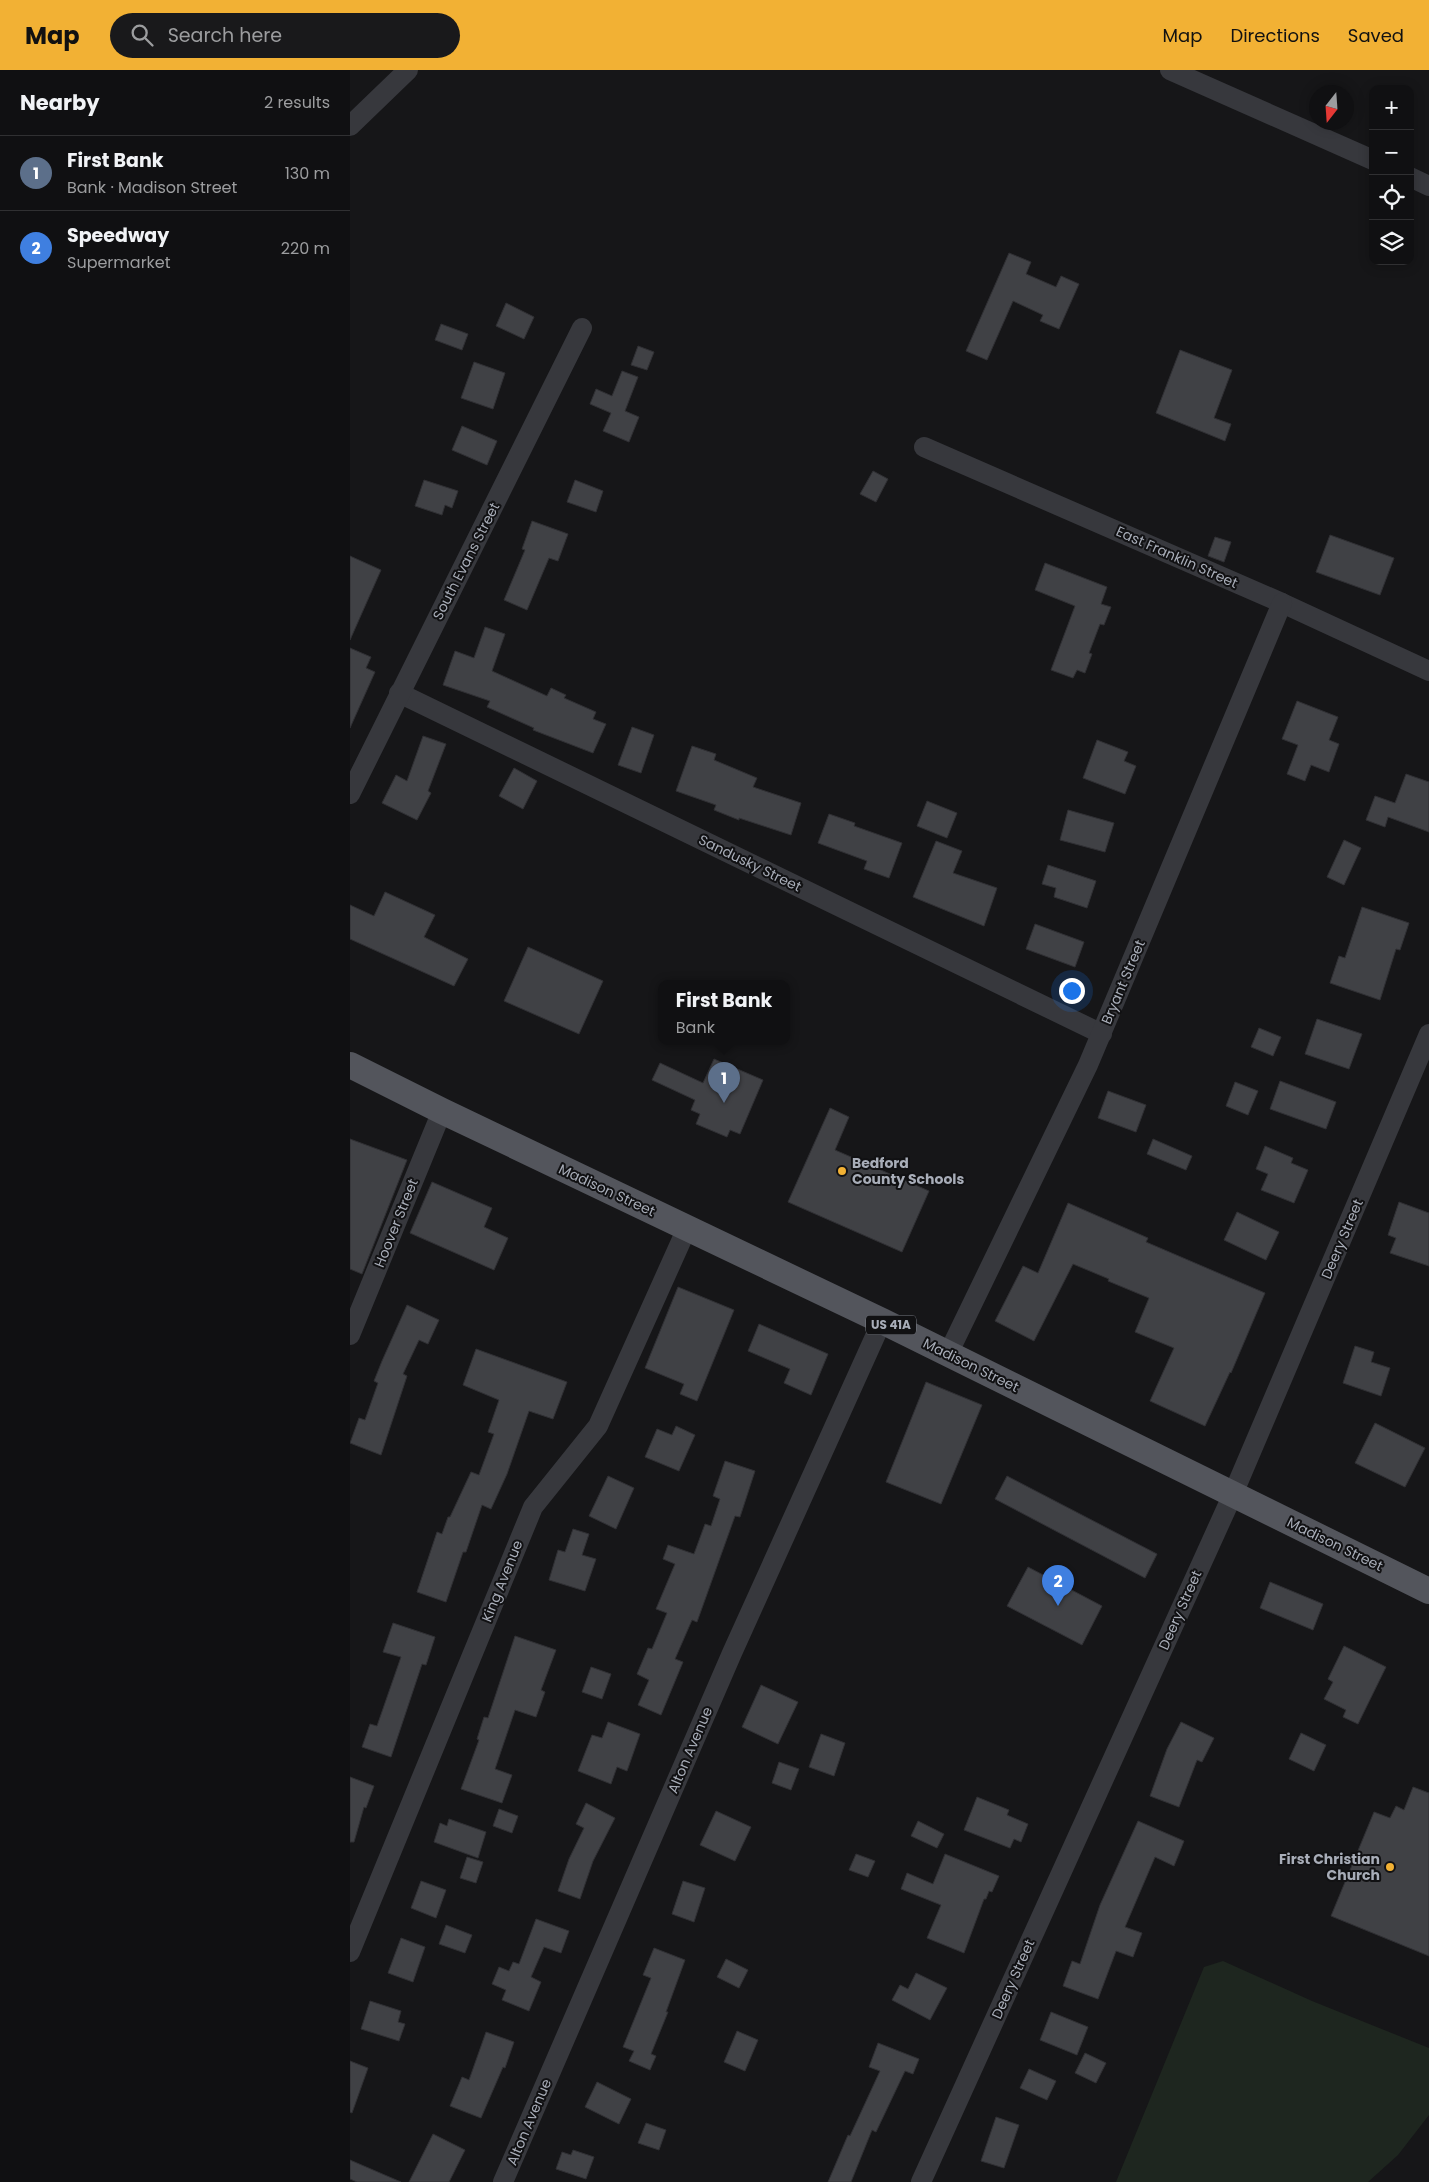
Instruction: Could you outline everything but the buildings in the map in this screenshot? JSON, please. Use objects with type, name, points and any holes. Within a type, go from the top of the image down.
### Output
[{"type":"main road","name":"Madison Street","points":[[350,1065],[442,1111],[882,1321],[1429,1591]]},
{"type":"street","points":[[350,126],[408,70]]},
{"type":"street","points":[[1170,70],[1369,158]]},
{"type":"street","points":[[1414,179],[1429,186]]},
{"type":"street","name":"South Evans Street","points":[[350,794],[399,692],[582,328]]},
{"type":"street","name":"East Franklin Street","points":[[924,447],[1282,603],[1429,671]]},
{"type":"street","name":"Bryant Street","points":[[948,1354],[1102,1034],[1282,603]]},
{"type":"street","name":"Sandusky Street","points":[[399,692],[1102,1034]]},
{"type":"street","name":"Deery Street","points":[[921,2182],[1233,1494],[1429,1034]]},
{"type":"street","name":"Hoover Street","points":[[350,1335],[442,1111]]},
{"type":"street","name":"King Avenue","points":[[350,1952],[532,1507],[598,1426],[687,1228]]},
{"type":"street","name":"Alton Avenue","points":[[503,2182],[732,1653],[882,1321]]},
{"type":"shaded area","points":[[1223,1961],[1312,2001],[1429,2048],[1429,2115],[1398,2155],[1368,2182],[1116,2182],[1204,1967]]},
{"type":"place","name":"First Bank","points":[[724,1103]]},
{"type":"place","name":"Bedford County Schools","points":[[842,1171]]},
{"type":"place","name":"Speedway","points":[[1058,1606]]},
{"type":"place","name":"First Christian Church","points":[[1390,1867]]}]
